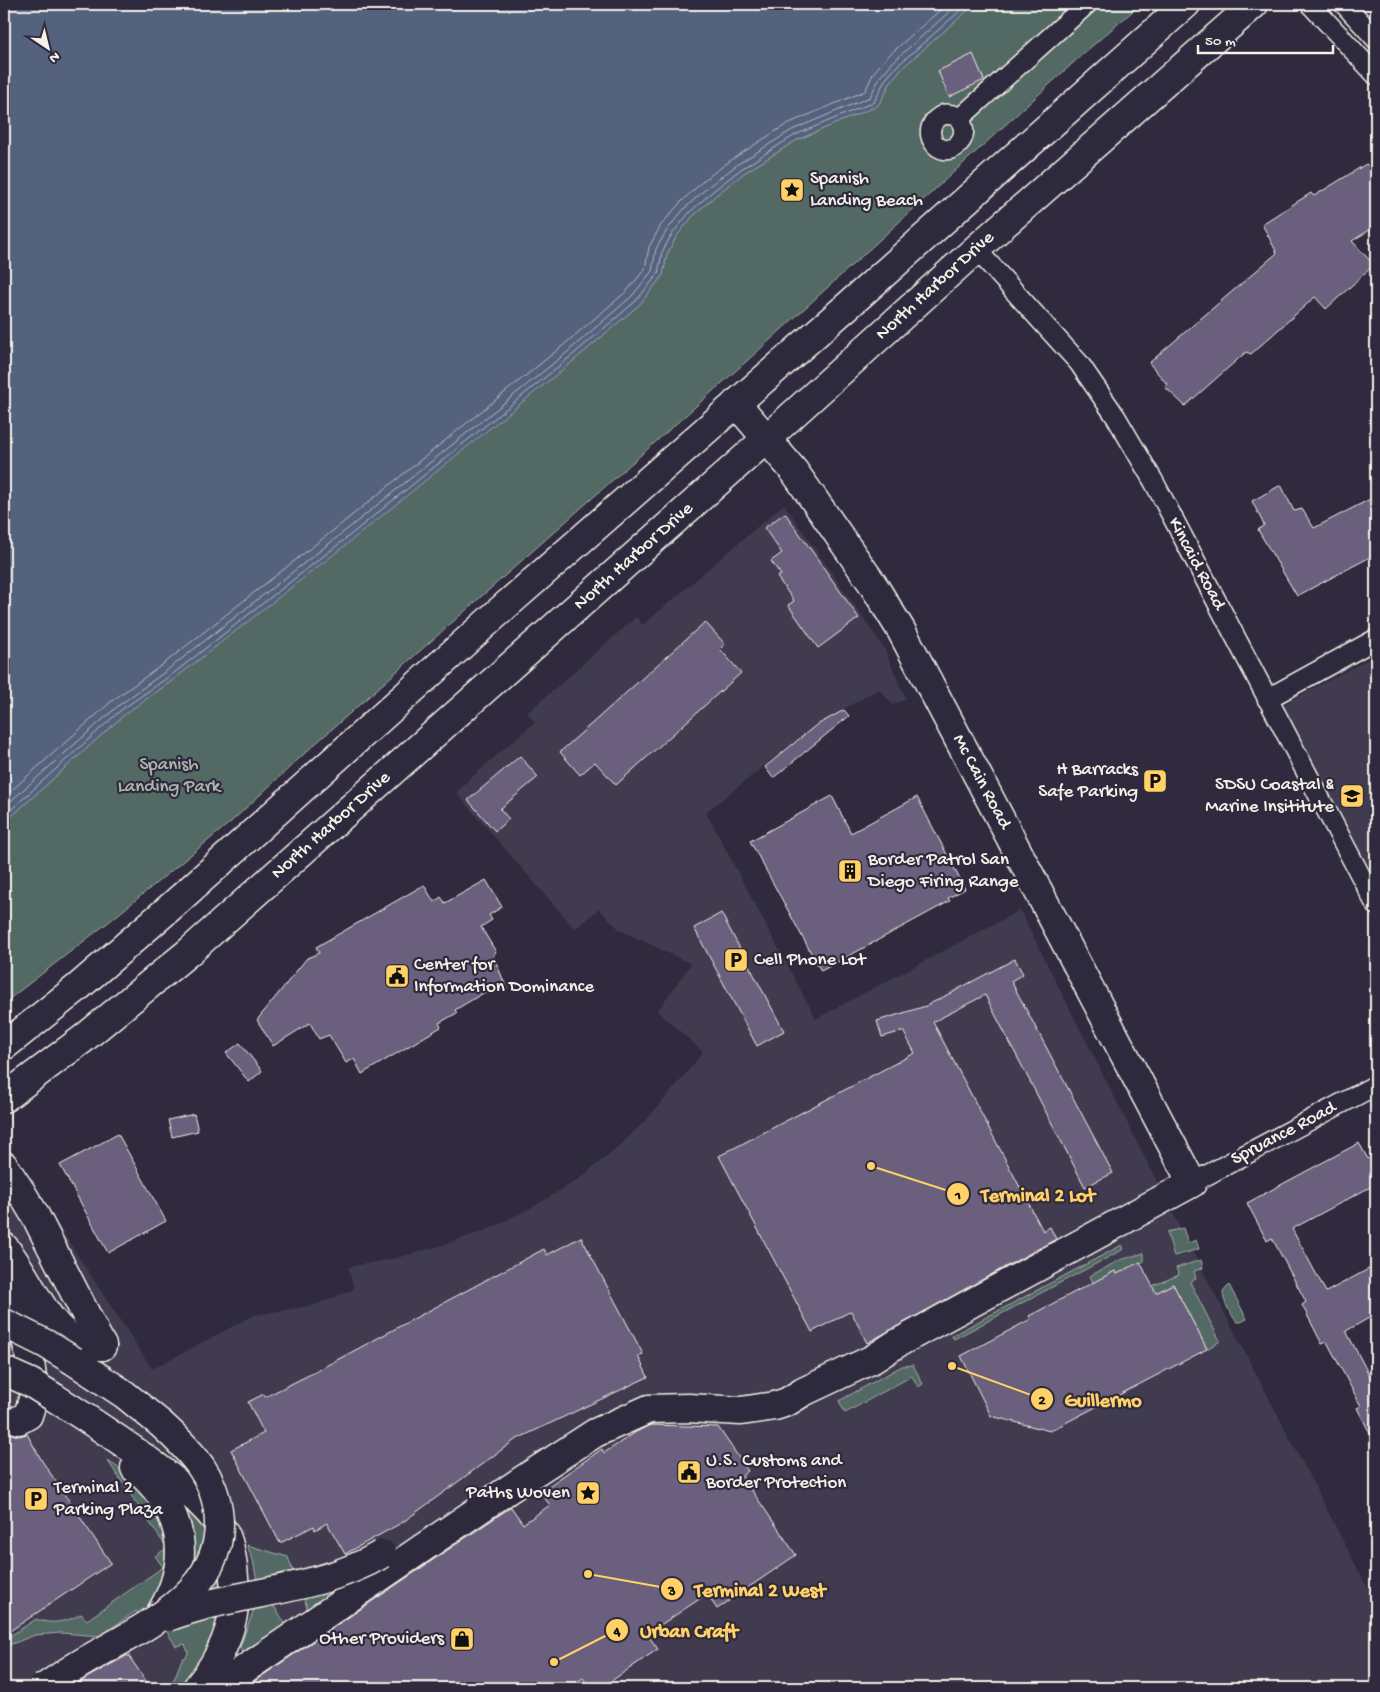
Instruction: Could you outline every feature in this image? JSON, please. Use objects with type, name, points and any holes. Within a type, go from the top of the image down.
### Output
[{"type":"main road","points":[[4,1046],[77,988],[174,904],[503,608],[860,295],[1186,4]]},
{"type":"main road","name":"North Harbor Drive","points":[[4,1098],[82,1040],[190,951],[766,439],[976,249],[1254,4]]},
{"type":"main road","name":"Mc Cain Road","points":[[736,403],[794,471],[872,583],[901,630],[1192,1183]]},
{"type":"main road","points":[[4,1166],[35,1215],[102,1346],[79,1342],[64,1332],[52,1320],[4,1247]]},
{"type":"main road","points":[[217,1688],[595,1433],[649,1410],[688,1408],[741,1410],[774,1406],[787,1402],[803,1392],[873,1359],[896,1344],[1192,1183]]},
{"type":"main road","points":[[4,1268],[16,1299],[29,1352],[34,1396],[28,1414],[19,1420]]},
{"type":"main road","points":[[4,1323],[46,1344],[124,1394],[187,1448],[214,1487],[219,1512],[219,1538],[215,1555],[202,1579],[150,1624],[85,1661],[44,1688]]},
{"type":"main road","points":[[150,1624],[202,1605],[316,1582],[355,1568],[382,1554],[512,1464],[623,1403],[639,1397],[656,1394],[771,1390],[796,1382],[839,1361],[896,1344]]},
{"type":"main road","points":[[4,1371],[31,1383],[55,1398],[127,1452],[189,1492],[209,1511],[225,1534],[234,1583],[234,1615],[221,1653],[197,1688]]},
{"type":"main road","points":[[104,1647],[118,1646],[132,1641],[143,1634],[157,1619],[174,1588],[180,1556],[179,1530],[168,1505],[127,1452]]},
{"type":"street","points":[[960,118],[1086,4]]},
{"type":"street","points":[[1310,4],[1376,75]]},
{"type":"street","points":[[1344,4],[1376,39]]},
{"type":"street","name":"Kincaid Road","points":[[976,249],[1079,363],[1116,417],[1154,482],[1376,906]]},
{"type":"street","points":[[1267,698],[1376,639]]},
{"type":"street","name":"Spruance Road","points":[[1192,1183],[1376,1085]]},
{"type":"shaded area","points":[[784,504],[884,648],[906,699],[893,705],[879,689],[816,725],[706,812],[816,1019],[1020,910],[1183,1233],[1376,1604],[1376,1688],[4,1688],[4,1142],[152,1369],[254,1315],[315,1305],[354,1289],[348,1267],[396,1258],[443,1245],[489,1229],[533,1207],[577,1180],[615,1150],[646,1120],[703,1052],[657,1011],[691,964],[620,930],[599,909],[575,929],[456,793],[467,781],[535,722],[527,713],[636,617],[643,625]]},
{"type":"shaded area","name":"SDSU Coastal & Marine Insititute","points":[[1376,655],[1376,886],[1280,706]]},
{"type":"green space","name":"Spanish Landing Park","points":[[975,4],[1141,4],[1084,53],[758,351],[305,753],[232,821],[110,921],[4,1003],[4,823],[125,714],[173,680],[572,362],[640,304],[663,275],[667,254],[676,237],[693,216],[716,195],[744,173],[797,140],[877,106],[890,83],[901,69]]},
{"type":"green space","points":[[1183,1228],[1188,1243],[1196,1240],[1199,1249],[1174,1256],[1167,1232]]},
{"type":"green space","points":[[1122,1245],[1124,1249],[954,1339],[951,1336]]},
{"type":"green space","points":[[1144,1253],[1144,1261],[1117,1274],[1115,1271],[1093,1283],[1090,1276],[1120,1260]]},
{"type":"green space","points":[[1201,1260],[1203,1268],[1194,1271],[1196,1279],[1190,1282],[1220,1341],[1207,1349],[1173,1284],[1156,1293],[1152,1286],[1179,1275],[1176,1268]]},
{"type":"green space","points":[[1229,1285],[1247,1319],[1241,1322],[1237,1322],[1224,1300],[1223,1292]]},
{"type":"green space","points":[[4,1290],[12,1329],[12,1340],[9,1359],[4,1367]]},
{"type":"green space","points":[[913,1365],[923,1384],[918,1387],[912,1376],[845,1413],[839,1401],[902,1366]]},
{"type":"green space","points":[[107,1460],[138,1482],[166,1516],[171,1576],[142,1618],[136,1611],[100,1636],[61,1633],[35,1635],[4,1647],[4,1640],[36,1619],[47,1622],[59,1622],[81,1614],[87,1620],[163,1567],[155,1556],[167,1548]]},
{"type":"green space","points":[[178,1493],[225,1546],[223,1623],[204,1662],[178,1688],[169,1688],[182,1659],[188,1653],[185,1644],[176,1646],[165,1629],[187,1518]]},
{"type":"green space","points":[[247,1545],[288,1557],[295,1577],[275,1596],[274,1606],[288,1628],[244,1659],[240,1647],[254,1609],[257,1581],[253,1560]]},
{"type":"green space","points":[[362,1567],[369,1579],[309,1614],[304,1598]]},
{"type":"water","points":[[4,4],[975,4],[901,69],[890,83],[877,106],[797,140],[744,173],[716,195],[693,216],[676,237],[667,254],[663,275],[640,304],[572,362],[347,544],[173,680],[125,714],[4,823]]},
{"type":"building","points":[[973,54],[984,80],[949,97],[938,71]]},
{"type":"building","points":[[1366,164],[1370,167],[1376,164],[1376,226],[1352,241],[1374,265],[1326,309],[1315,297],[1251,354],[1246,352],[1185,406],[1165,387],[1167,384],[1149,363],[1277,253],[1262,224],[1311,193],[1314,196]]},
{"type":"building","points":[[1281,485],[1294,511],[1302,509],[1314,528],[1376,496],[1376,554],[1297,596],[1258,530],[1264,525],[1252,501]]},
{"type":"building","points":[[785,513],[859,618],[818,648],[788,605],[794,601],[777,577],[781,575],[771,561],[782,553],[764,528]]},
{"type":"building","points":[[705,622],[725,644],[720,649],[741,673],[616,785],[595,762],[580,775],[560,752]]},
{"type":"building","points":[[844,710],[849,716],[773,778],[765,767],[815,726]]},
{"type":"building","points":[[520,756],[538,777],[500,809],[509,819],[495,831],[468,800]]},
{"type":"building","name":"Border Patrol San Diego Firing Range","points":[[832,796],[851,833],[917,797],[965,889],[948,898],[950,901],[821,971],[750,841]]},
{"type":"building","name":"Center for Information Dominance","points":[[486,880],[502,907],[489,915],[492,920],[481,927],[496,952],[493,955],[507,989],[485,992],[455,1010],[457,1013],[439,1023],[441,1027],[362,1074],[354,1059],[346,1063],[329,1035],[319,1039],[310,1023],[273,1046],[257,1020],[307,958],[319,953],[316,947],[424,885],[434,902],[441,897],[445,903]]},
{"type":"building","points":[[721,913],[784,1031],[757,1046],[694,928]]},
{"type":"building","points":[[1015,959],[1023,974],[1011,981],[1113,1173],[1085,1187],[985,995],[933,1022],[1043,1231],[1050,1227],[1056,1239],[867,1343],[851,1311],[812,1332],[719,1156],[915,1053],[903,1031],[882,1037],[877,1021],[926,1006]]},
{"type":"building","points":[[240,1043],[262,1071],[249,1082],[226,1053]]},
{"type":"building","points":[[194,1114],[198,1131],[172,1137],[168,1120]]},
{"type":"building","points":[[118,1134],[166,1221],[108,1253],[60,1165]]},
{"type":"building","points":[[1359,1143],[1368,1159],[1376,1154],[1376,1184],[1292,1229],[1326,1292],[1376,1265],[1376,1314],[1346,1331],[1376,1388],[1376,1445],[1357,1408],[1361,1406],[1327,1342],[1322,1344],[1302,1305],[1306,1302],[1272,1238],[1267,1241],[1247,1203]]},
{"type":"building","points":[[581,1237],[643,1354],[638,1356],[648,1377],[515,1440],[403,1522],[345,1554],[327,1523],[315,1530],[314,1526],[280,1543],[231,1450],[264,1433],[248,1402],[264,1394],[265,1397],[307,1376],[544,1249],[547,1255]]},
{"type":"building","points":[[1140,1262],[1156,1293],[1173,1284],[1207,1349],[1050,1431],[991,1416],[961,1356],[1031,1319],[1029,1316],[1115,1271],[1117,1274]]},
{"type":"building","points":[[4,1392],[12,1406],[6,1412],[4,1418]]},
{"type":"building","name":"Terminal 2 Parking Plaza","points":[[4,1422],[11,1434],[19,1436],[27,1434],[42,1461],[111,1563],[4,1635]]},
{"type":"building","points":[[650,1425],[718,1427],[748,1471],[742,1476],[796,1555],[717,1609],[707,1594],[647,1634],[658,1649],[601,1688],[590,1688],[583,1678],[567,1688],[244,1688],[511,1507],[523,1524],[550,1505],[540,1492],[602,1449],[604,1453]]},
{"type":"building","points":[[128,1655],[151,1688],[71,1688],[88,1677]]},
{"type":"place","name":"Spanish Landing Beach","points":[[792,190]]},
{"type":"place","name":"H Barracks Safe Parking","points":[[1155,781]]},
{"type":"place","name":"SDSU Coastal & Marine Insititute","points":[[1352,796]]},
{"type":"place","name":"Border Patrol San Diego Firing Range","points":[[850,871]]},
{"type":"place","name":"Cell Phone Lot","points":[[736,960]]},
{"type":"place","name":"Center for Information Dominance","points":[[397,976]]},
{"type":"place","name":"Terminal 2 Lot","points":[[871,1166]]},
{"type":"place","name":"Guillermo","points":[[952,1366]]},
{"type":"place","name":"U.S. Customs and Border Protection","points":[[689,1472]]},
{"type":"place","name":"Paths Woven","points":[[588,1493]]},
{"type":"place","name":"Terminal 2 Parking Plaza","points":[[36,1499]]},
{"type":"place","name":"Terminal 2 West","points":[[588,1574]]},
{"type":"place","name":"Other Providers","points":[[462,1639]]},
{"type":"place","name":"Urban Craft","points":[[554,1662]]}]
